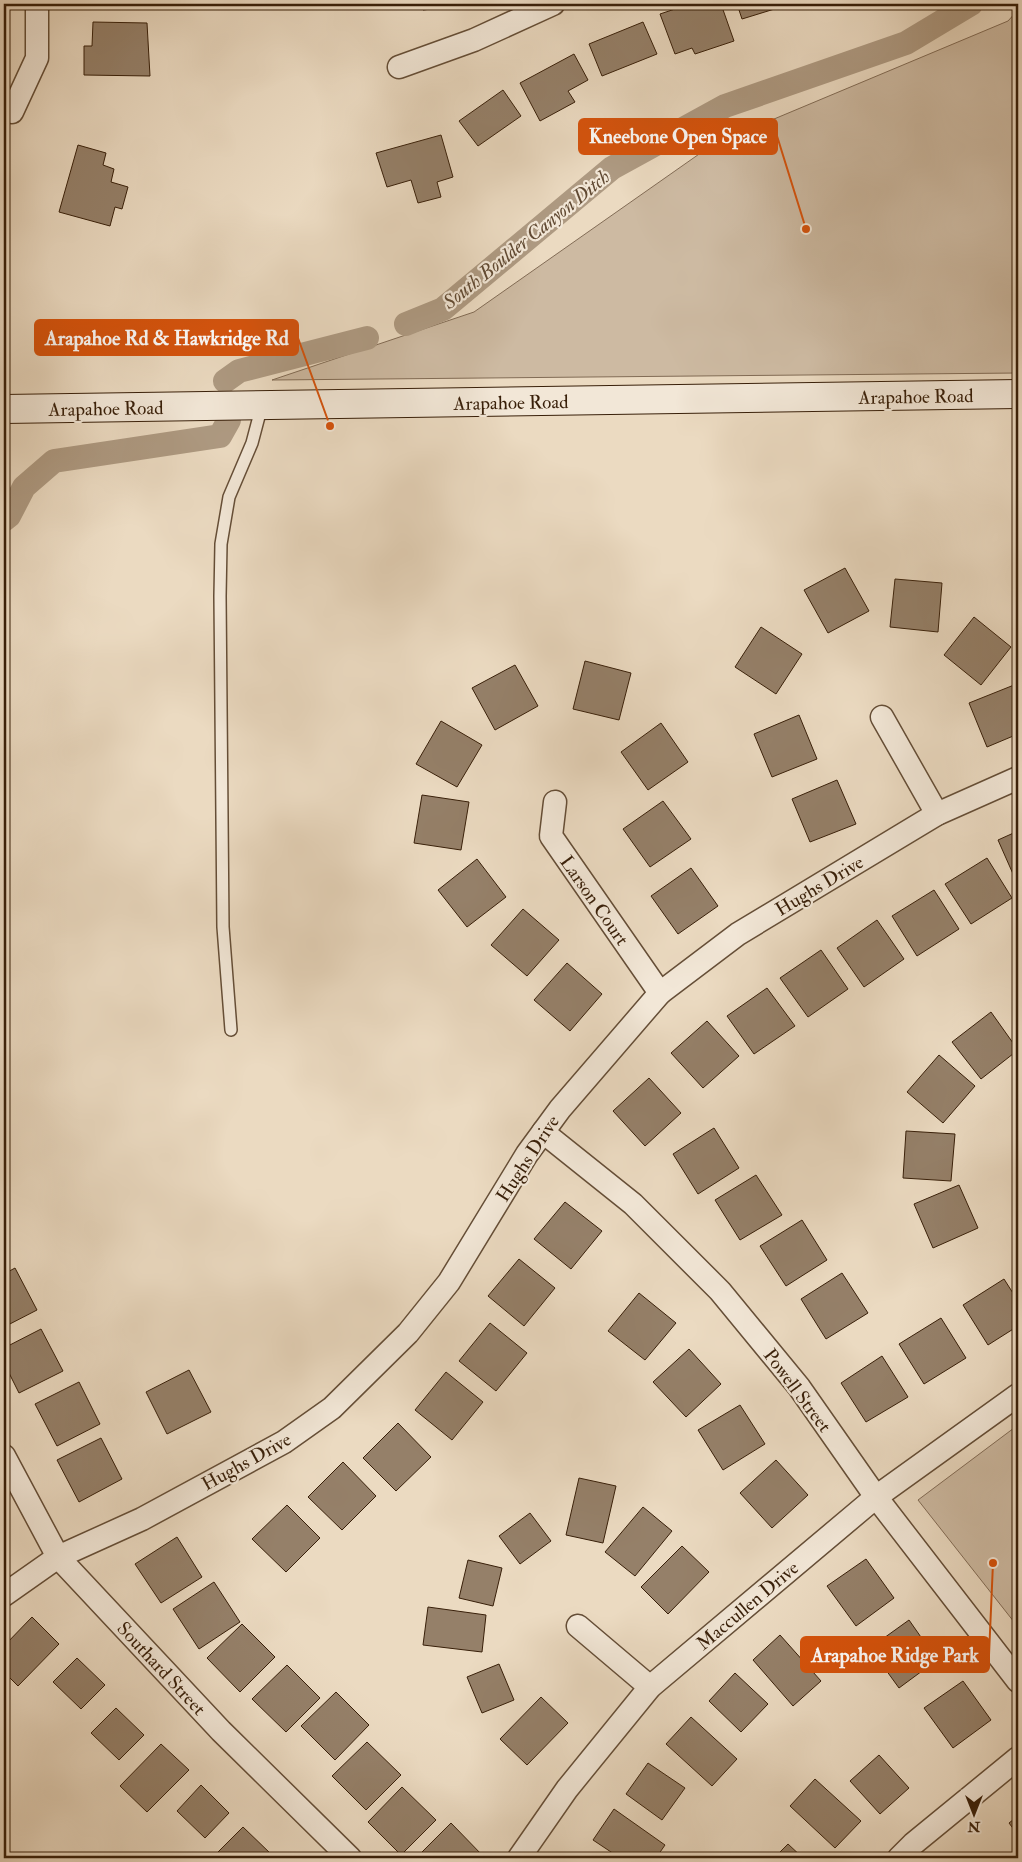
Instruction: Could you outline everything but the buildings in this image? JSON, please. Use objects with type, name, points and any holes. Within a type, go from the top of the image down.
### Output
[{"type":"main road","name":"Arapahoe Road","points":[[4,409],[1018,394]]},
{"type":"street","points":[[12,112],[37,58],[37,4]]},
{"type":"street","points":[[399,67],[474,40],[540,6]]},
{"type":"street","points":[[882,717],[938,814]]},
{"type":"street","name":"Hughs Drive","points":[[4,1595],[58,1557],[142,1519],[284,1442],[332,1408],[408,1333],[449,1282],[543,1132],[560,1109],[660,993],[738,934],[938,814],[1018,778]]},
{"type":"street","name":"Larson Court","points":[[555,802],[551,836],[660,993]]},
{"type":"street","name":"Powell Street","points":[[543,1132],[633,1204],[720,1291],[799,1387],[876,1496],[1018,1681]]},
{"type":"street","name":"Maccullen Drive","points":[[519,1858],[568,1789],[650,1687],[876,1496],[1018,1395]]},
{"type":"street","name":"Southard Street","points":[[4,1456],[58,1557],[221,1732],[350,1858]]},
{"type":"street","points":[[578,1626],[650,1687]]},
{"type":"street","points":[[899,1858],[1018,1758]]},
{"type":"lane","points":[[231,1030],[223,927],[221,544],[229,497],[252,442],[262,405]]},
{"type":"shaded area","points":[[1018,10],[1018,373],[272,380],[474,312],[712,145],[1008,21]]},
{"type":"shaded area","points":[[1018,1425],[1018,1627],[918,1500]]},
{"type":"waterway","name":"South Boulder Canyon Ditch","points":[[406,324],[443,309],[612,168],[725,106],[906,43],[971,4]]},
{"type":"waterway","name":"South Boulder Canyon Ditch","points":[[225,381],[239,371],[367,338]]},
{"type":"waterway","name":"South Boulder Canyon Ditch","points":[[4,520],[9,516],[24,487],[54,461],[220,436],[229,420]]},
{"type":"place","name":"Kneebone Open Space","points":[[806,229]]},
{"type":"place","name":"Arapahoe Rd & Hawkridge Rd","points":[[330,426]]},
{"type":"place","name":"Arapahoe Ridge Park","points":[[993,1563]]}]
